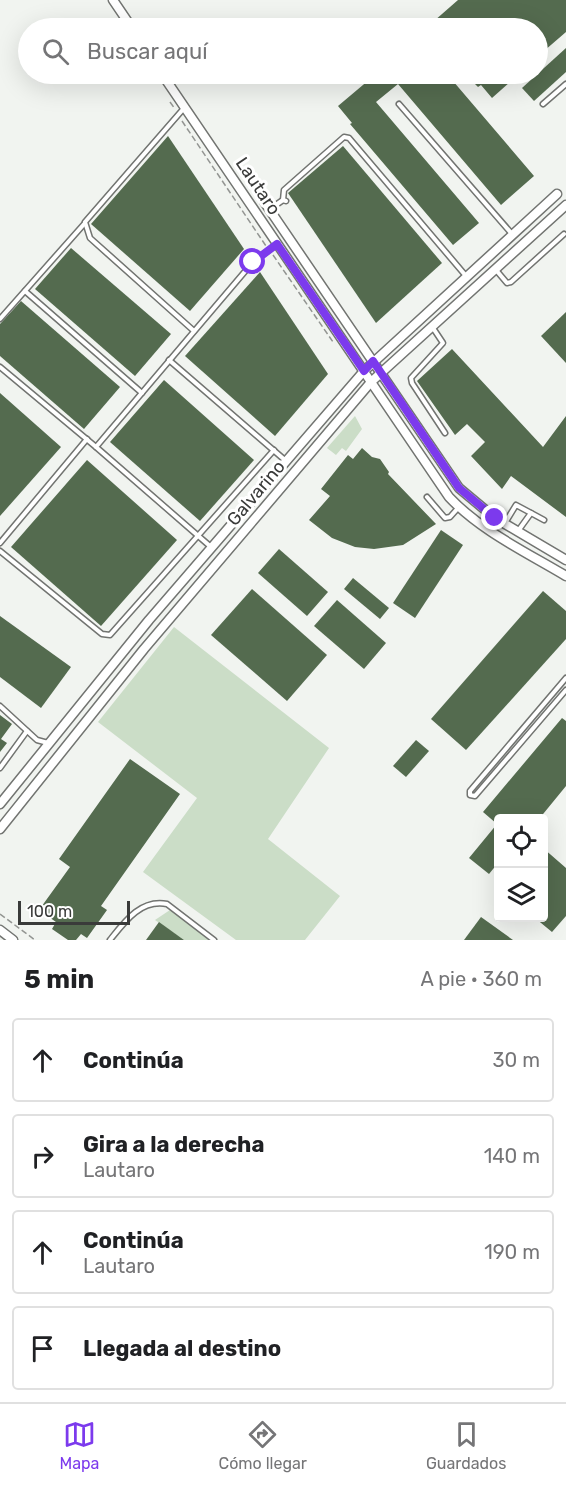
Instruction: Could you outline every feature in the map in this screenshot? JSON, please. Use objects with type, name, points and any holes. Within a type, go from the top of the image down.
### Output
[{"type":"street","points":[[113,0],[125,18]]},
{"type":"street","name":"Lautaro","points":[[169,84],[448,496],[484,527],[566,576]]},
{"type":"street","name":"Galvarino","points":[[0,804],[212,547],[373,361],[557,194]]},
{"type":"street","name":"Galvarino","points":[[0,829],[144,649],[371,382],[566,205]]},
{"type":"street","name":"Lautaro","points":[[267,206],[459,488],[478,506],[566,560]]},
{"type":"street","points":[[0,930],[13,940]]},
{"type":"lane","points":[[543,104],[566,84]]},
{"type":"lane","points":[[399,104],[512,234]]},
{"type":"lane","points":[[0,319],[185,107]]},
{"type":"lane","points":[[267,206],[285,201],[284,190],[344,137],[349,138],[455,266],[466,276]]},
{"type":"lane","points":[[85,222],[90,238],[194,331]]},
{"type":"lane","points":[[495,269],[507,283],[511,282],[564,234]]},
{"type":"lane","points":[[96,447],[253,262],[277,244]]},
{"type":"lane","points":[[450,270],[455,266]]},
{"type":"lane","points":[[25,291],[142,393]]},
{"type":"lane","points":[[431,327],[443,343],[411,378],[445,433]]},
{"type":"lane","points":[[169,360],[286,461]]},
{"type":"lane","points":[[0,367],[212,547]]},
{"type":"lane","points":[[0,543],[87,439]]},
{"type":"lane","points":[[0,550],[102,634],[110,635],[274,450]]},
{"type":"lane","points":[[427,497],[445,518],[450,517],[459,507]]},
{"type":"lane","points":[[504,523],[516,505],[544,520]]},
{"type":"lane","points":[[518,531],[531,513]]},
{"type":"lane","points":[[566,678],[470,791],[470,795],[475,796],[566,690]]},
{"type":"lane","points":[[0,706],[37,740],[50,743]]},
{"type":"lane","points":[[0,768],[27,731]]},
{"type":"lane","points":[[111,940],[134,912],[158,903],[167,904],[214,940]]},
{"type":"path","points":[[170,102],[339,350]]},
{"type":"path","points":[[0,914],[35,940]]},
{"type":"green space","points":[[355,416],[362,429],[346,451],[342,448],[336,455],[327,448]]},
{"type":"green space","points":[[174,627],[329,748],[268,839],[340,896],[305,940],[236,940],[143,872],[197,798],[98,722]]},
{"type":"green space","points":[[170,910],[175,911],[211,940],[184,940],[155,920]]},
{"type":"building","points":[[458,0],[566,0],[566,32],[548,48],[548,18],[437,18]]},
{"type":"building","points":[[566,48],[566,72],[534,101],[522,88],[526,84],[548,84],[548,64]]},
{"type":"building","points":[[364,84],[398,84],[376,102],[479,223],[453,245],[350,124],[352,123],[338,106]]},
{"type":"building","points":[[398,84],[456,84],[534,176],[501,205]]},
{"type":"building","points":[[475,84],[508,84],[492,98],[481,85],[478,87]]},
{"type":"building","points":[[168,136],[244,249],[190,311],[91,224]]},
{"type":"building","points":[[343,146],[442,263],[376,323],[288,193]]},
{"type":"building","points":[[71,248],[171,334],[135,376],[35,289]]},
{"type":"building","points":[[260,272],[328,374],[275,436],[185,356]]},
{"type":"building","points":[[21,301],[120,387],[84,429],[0,356],[0,324]]},
{"type":"building","points":[[566,312],[566,363],[541,336]]},
{"type":"building","points":[[452,349],[543,447],[566,416],[566,517],[511,476],[502,489],[471,456],[485,442],[467,424],[455,435],[417,381]]},
{"type":"building","points":[[164,380],[254,460],[200,521],[110,442]]},
{"type":"building","points":[[0,393],[61,447],[0,516]]},
{"type":"building","points":[[362,448],[372,457],[380,459],[389,472],[388,474],[436,524],[403,545],[374,549],[355,547],[332,538],[309,520],[330,496],[321,489],[348,455],[353,459]]},
{"type":"building","points":[[87,460],[177,540],[101,626],[11,547]]},
{"type":"building","points":[[441,530],[463,545],[415,618],[393,603]]},
{"type":"building","points":[[279,549],[328,592],[307,616],[258,573]]},
{"type":"building","points":[[353,578],[389,608],[380,619],[344,589]]},
{"type":"building","points":[[252,589],[327,655],[287,701],[211,635]]},
{"type":"building","points":[[543,591],[566,611],[566,639],[466,750],[431,719]]},
{"type":"building","points":[[337,600],[386,643],[364,669],[314,626]]},
{"type":"building","points":[[0,616],[71,667],[41,708],[0,677]]},
{"type":"building","points":[[0,715],[12,724],[1,739],[7,743],[0,752]]},
{"type":"building","points":[[562,718],[566,721],[566,786],[543,814],[494,814],[494,821],[483,812]]},
{"type":"building","points":[[416,740],[429,751],[406,777],[393,766]]},
{"type":"building","points":[[130,759],[180,794],[101,906],[107,910],[87,938],[81,934],[76,940],[68,940],[52,929],[56,922],[39,910],[70,867],[59,859]]},
{"type":"building","points":[[494,828],[494,868],[489,874],[469,858]]},
{"type":"building","points":[[548,852],[566,868],[566,916],[552,932],[540,922],[548,922]]},
{"type":"building","points":[[481,917],[513,940],[464,940]]},
{"type":"building","points":[[159,922],[184,940],[146,940]]},
{"type":"route","points":[[253,262],[277,244],[364,371],[373,361],[459,488],[495,518]]}]
